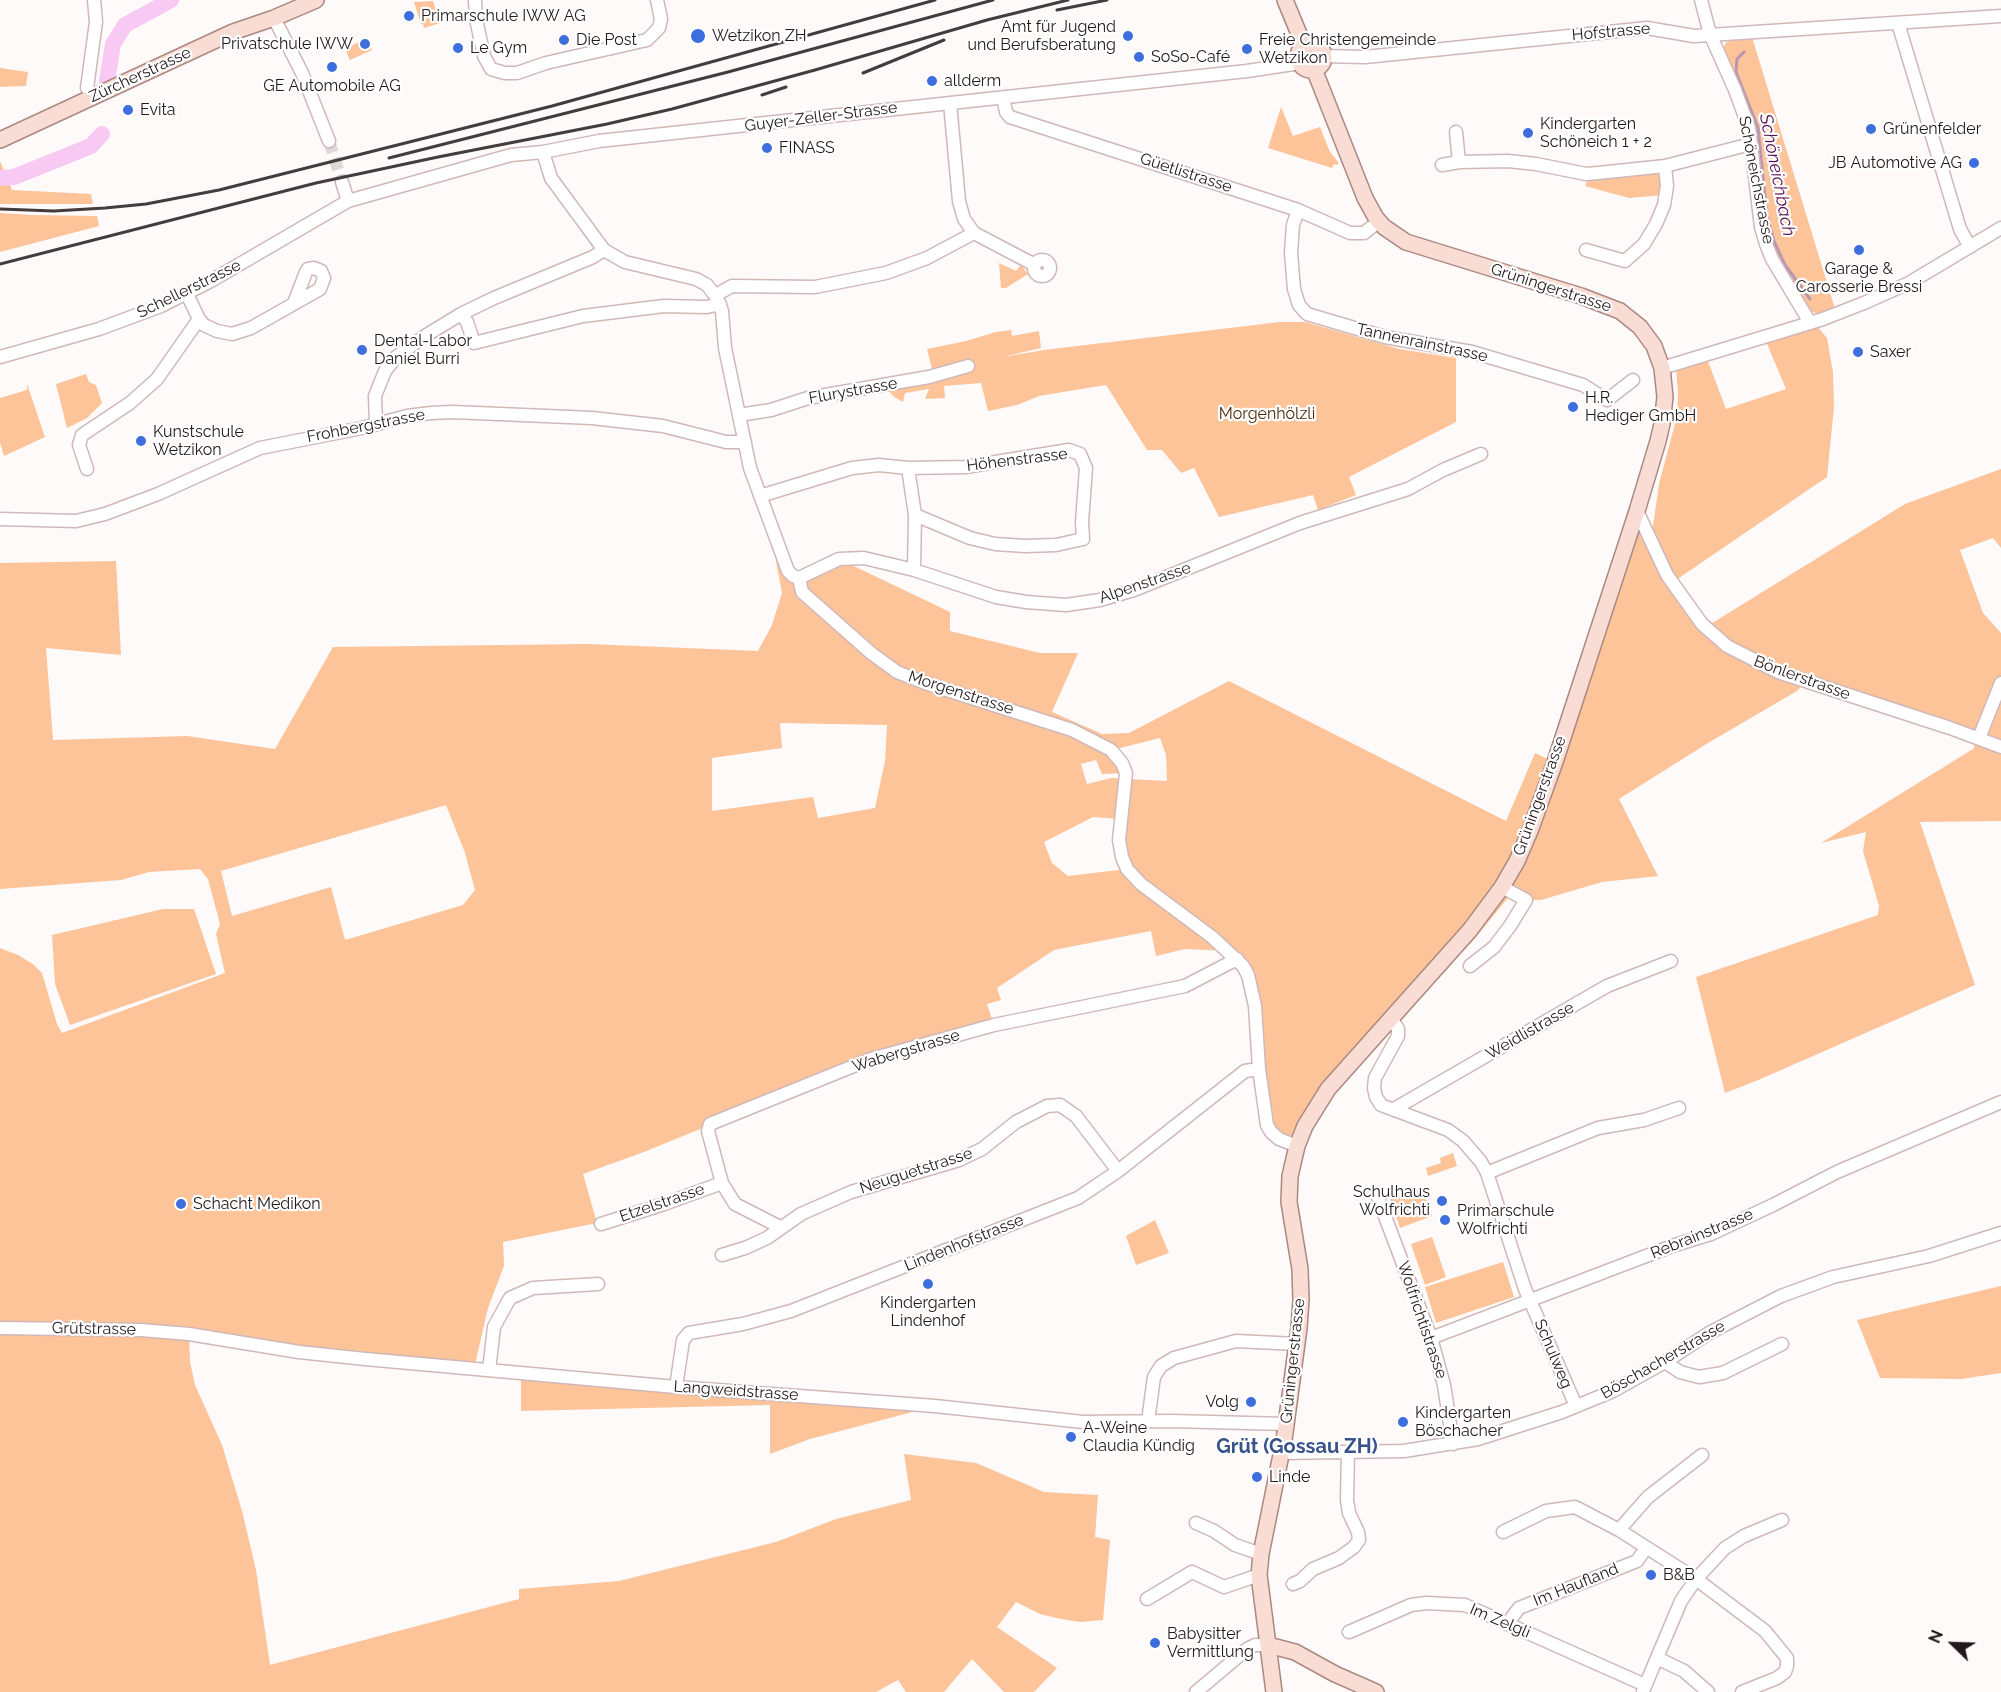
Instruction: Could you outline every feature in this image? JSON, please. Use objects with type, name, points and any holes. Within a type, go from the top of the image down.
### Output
[{"type":"main road","name":"Zürcherstrasse","points":[[0,140],[233,32],[316,0]]},
{"type":"main road","points":[[1285,0],[1304,46]]},
{"type":"main road","points":[[1308,44],[1317,46],[1323,56],[1322,63],[1307,66],[1298,54],[1308,44]]},
{"type":"main road","name":"Grüningerstrasse","points":[[1268,1645],[1259,1575],[1286,1424],[1301,1300],[1300,1269],[1289,1202],[1292,1166],[1297,1146],[1305,1126],[1328,1089],[1470,930],[1502,887],[1517,861],[1534,821],[1637,511],[1662,423],[1665,397],[1662,368],[1654,346],[1648,336],[1620,311],[1581,296],[1406,242],[1378,222],[1307,66]]},
{"type":"main road","points":[[1274,1692],[1268,1645],[1295,1652],[1335,1674],[1377,1692]]},
{"type":"street","points":[[87,88],[96,22],[94,0]]},
{"type":"street","points":[[476,0],[478,27],[484,56],[491,69],[505,74],[647,40],[659,28],[661,20],[657,0]]},
{"type":"street","name":"Schöneichstrasse","points":[[1701,0],[1710,34],[1749,128],[1761,227],[1766,244],[1772,259],[1809,321]]},
{"type":"street","name":"Hofstrasse","points":[[1323,56],[1365,57],[1647,28],[1694,36],[2001,16]]},
{"type":"street","points":[[274,18],[302,73],[329,141]]},
{"type":"street","points":[[1898,23],[1960,229],[1970,247]]},
{"type":"street","name":"Guyer-Zeller-Strasse","points":[[348,201],[511,155],[543,152],[599,141],[1307,66]]},
{"type":"street","name":"Güetlistrasse","points":[[1004,97],[1006,112],[1017,120],[1298,210],[1354,234],[1364,233],[1378,222]]},
{"type":"street","points":[[950,103],[959,201],[964,219],[974,233],[1035,264]]},
{"type":"street","points":[[1456,132],[1459,162]]},
{"type":"street","points":[[1442,165],[1459,162],[1514,162],[1586,174],[1665,166],[1751,144]]},
{"type":"street","points":[[543,152],[551,178],[604,250],[625,262],[696,279],[707,285],[718,299]]},
{"type":"street","points":[[1586,250],[1625,261],[1644,244],[1664,205],[1667,186],[1665,166]]},
{"type":"street","points":[[342,182],[348,201]]},
{"type":"street","name":"Schellerstrasse","points":[[0,357],[99,329],[152,310],[187,294],[348,201]]},
{"type":"street","name":"Tannenrainstrasse","points":[[1298,210],[1293,225],[1291,253],[1293,280],[1296,298],[1302,310],[1307,314],[1385,337],[1472,352],[1583,385],[1606,400],[1633,380]]},
{"type":"street","points":[[1662,368],[1837,314],[1909,282],[2001,228]]},
{"type":"street","points":[[461,314],[467,322],[474,343],[583,316],[664,306],[707,307],[728,287],[736,285],[815,287],[876,275],[927,258],[974,233]]},
{"type":"street","points":[[376,423],[375,396],[385,371],[396,357],[461,314],[593,257],[604,250]]},
{"type":"street","points":[[187,294],[199,319],[211,329],[232,334],[251,328],[294,303]]},
{"type":"street","name":"Morgenstrasse","points":[[718,299],[724,348],[750,468],[788,571],[792,576],[799,578],[802,592],[871,653],[897,672],[1072,730],[1111,750],[1122,763],[1126,773],[1119,840],[1127,869],[1140,884],[1212,937],[1237,959],[1248,975],[1255,1006],[1259,1069],[1267,1125],[1270,1132],[1297,1146]]},
{"type":"street","points":[[87,469],[79,445],[82,435],[130,403],[157,379],[199,319]]},
{"type":"street","name":"Flurystrasse","points":[[739,415],[771,410],[808,398],[930,377],[968,366]]},
{"type":"street","name":"Frohbergstrasse","points":[[0,519],[76,521],[105,514],[158,494],[260,448],[406,416],[453,412],[592,418],[663,426],[726,442],[745,442]]},
{"type":"street","name":"Höhenstrasse","points":[[760,496],[852,468],[879,465],[908,468],[965,467],[1069,450],[1080,454],[1086,468],[1083,539],[1045,545],[995,544],[970,538],[915,515]]},
{"type":"street","name":"Alpenstrasse","points":[[799,578],[839,559],[864,558],[914,570],[996,597],[1066,605],[1100,600],[1134,590],[1300,523],[1408,489],[1443,470],[1481,454]]},
{"type":"street","points":[[908,468],[915,515],[914,570]]},
{"type":"street","name":"Bönlerstrasse","points":[[1637,511],[1667,575],[1702,624],[1727,646],[1778,672],[2001,747]]},
{"type":"street","points":[[1979,738],[2001,684]]},
{"type":"street","points":[[1470,966],[1494,947],[1526,900],[1502,887]]},
{"type":"street","name":"Wabergstrasse","points":[[780,1227],[735,1204],[722,1183],[708,1131],[710,1124],[871,1059],[993,1025],[1185,986],[1237,959]]},
{"type":"street","name":"Weidlistrasse","points":[[1394,1109],[1607,986],[1671,961]]},
{"type":"street","points":[[1390,1018],[1398,1029],[1398,1035],[1376,1078],[1374,1088],[1381,1105],[1394,1109]]},
{"type":"street","name":"Lindenhofstrasse","points":[[676,1387],[684,1340],[690,1333],[743,1324],[791,1311],[1078,1198],[1118,1171],[1245,1071],[1259,1069]]},
{"type":"street","name":"Rebrainstrasse","points":[[1431,1338],[1675,1245],[1711,1234],[1837,1172],[2001,1102]]},
{"type":"street","name":"Neuguetstrasse","points":[[722,1255],[767,1238],[801,1214],[851,1192],[959,1160],[982,1149],[1016,1122],[1047,1106],[1060,1105],[1076,1116],[1118,1171]]},
{"type":"street","points":[[1487,1173],[1598,1128],[1644,1120],[1679,1108]]},
{"type":"street","name":"Schulweg","points":[[1394,1109],[1440,1126],[1456,1135],[1476,1154],[1487,1173],[1525,1289],[1576,1406]]},
{"type":"street","name":"Etzelstrasse","points":[[601,1224],[722,1183]]},
{"type":"street","name":"Wolfrichtistrasse","points":[[1378,1198],[1431,1338],[1444,1385],[1453,1444]]},
{"type":"street","name":"Böschacherstrasse","points":[[1281,1453],[1404,1452],[1478,1439],[1613,1391],[1665,1362],[1709,1333],[1781,1296],[1833,1277],[1929,1256],[2001,1233]]},
{"type":"street","points":[[489,1370],[495,1327],[510,1298],[533,1288],[598,1284]]},
{"type":"street","name":"Grütstrasse","points":[[0,1328],[141,1330],[189,1334]]},
{"type":"street","name":"Langweidstrasse","points":[[189,1334],[298,1352],[676,1387],[936,1406],[1083,1422],[1286,1424]]},
{"type":"street","points":[[1148,1421],[1154,1377],[1161,1366],[1174,1358],[1236,1341],[1297,1344]]},
{"type":"street","points":[[1665,1362],[1680,1372],[1699,1377],[1723,1373],[1782,1344]]},
{"type":"street","points":[[1293,1584],[1300,1581],[1312,1569],[1339,1558],[1354,1547],[1359,1540],[1358,1532],[1349,1513],[1347,1500],[1348,1452]]},
{"type":"street","points":[[1619,1530],[1648,1497],[1702,1455]]},
{"type":"street","points":[[1503,1532],[1546,1511],[1575,1508],[1619,1530],[1696,1579],[1765,1631],[1787,1658],[1785,1672],[1777,1678],[1742,1692]]},
{"type":"street","points":[[1644,1689],[1681,1601],[1696,1579],[1725,1548],[1744,1536],[1782,1520]]},
{"type":"street","points":[[1196,1523],[1236,1545],[1261,1554]]},
{"type":"street","name":"Im Haufland","points":[[1507,1624],[1519,1608],[1636,1561],[1646,1548]]},
{"type":"street","points":[[1147,1599],[1192,1572],[1224,1587],[1259,1575]]},
{"type":"street","name":"Im Zelgli","points":[[1349,1632],[1412,1605],[1426,1603],[1465,1605],[1644,1689]]},
{"type":"street","points":[[1196,1692],[1247,1648],[1268,1645]]},
{"type":"street","points":[[1657,1658],[1684,1671],[1708,1692]]},
{"type":"green space","points":[[433,1],[440,23],[424,28],[414,2]]},
{"type":"green space","points":[[1752,37],[1835,309],[1819,314],[1807,310],[1767,237],[1754,136],[1723,51],[1725,44],[1731,39]]},
{"type":"green space","points":[[367,38],[372,50],[350,60],[345,49]]},
{"type":"green space","points":[[0,68],[28,72],[26,86],[0,87]]},
{"type":"green space","points":[[1281,107],[1293,136],[1320,127],[1338,165],[1334,164],[1332,168],[1268,148]]},
{"type":"green space","points":[[0,161],[12,190],[91,194],[93,204],[0,204]]},
{"type":"green space","points":[[1651,171],[1662,180],[1663,195],[1629,198],[1585,186],[1588,178]]},
{"type":"green space","points":[[0,213],[97,216],[99,226],[0,252]]},
{"type":"green space","points":[[999,263],[1016,271],[1021,265],[1028,274],[1006,288],[1001,288]]},
{"type":"green space","name":"Morgenhölzli","points":[[1280,322],[1305,322],[1399,349],[1456,358],[1456,422],[1349,477],[1356,495],[1318,510],[1313,495],[1219,517],[1194,468],[1181,473],[1162,450],[1147,450],[1106,385],[1039,396],[1017,405],[988,411],[981,383],[944,386],[945,398],[925,399],[929,389],[905,393],[903,402],[894,397],[884,385],[987,361],[933,373],[927,349],[996,332],[1011,330],[1012,336],[1039,331],[1041,348],[1002,357]]},
{"type":"green space","points":[[1817,326],[1827,338],[1833,372],[1834,407],[1827,477],[1676,580],[1652,533],[1659,484],[1677,416],[1676,369],[1706,356],[1726,409],[1786,389],[1765,339]]},
{"type":"green space","points":[[86,374],[89,382],[96,385],[102,403],[87,418],[67,428],[56,384]]},
{"type":"green space","points":[[27,384],[45,437],[4,456],[0,443],[0,398],[27,390]]},
{"type":"green space","points":[[2001,469],[2001,548],[1993,538],[1960,550],[1983,613],[2001,633],[2001,821],[1920,822],[1975,985],[1725,1093],[1696,977],[1878,915],[1879,906],[1863,851],[1866,832],[1821,843],[1973,749],[1978,738],[1805,682],[1797,691],[1619,799],[1658,876],[1602,882],[1541,900],[1526,900],[1511,894],[1476,937],[1396,1026],[1391,1018],[1328,1089],[1297,1146],[1271,1132],[1248,974],[1228,951],[1185,949],[1156,956],[1151,931],[1054,950],[997,988],[1001,1000],[987,1004],[994,1025],[871,1059],[644,1152],[583,1174],[597,1223],[503,1242],[504,1266],[488,1308],[474,1369],[189,1335],[190,1362],[195,1385],[222,1445],[242,1511],[256,1570],[270,1665],[519,1599],[519,1589],[619,1581],[776,1542],[836,1519],[911,1500],[904,1454],[976,1463],[1044,1492],[1098,1495],[1095,1537],[1110,1540],[1103,1620],[1081,1622],[1061,1619],[1040,1614],[1016,1602],[997,1627],[1057,1668],[1034,1692],[1004,1692],[972,1659],[944,1692],[906,1692],[898,1680],[876,1692],[0,1692],[0,948],[18,955],[42,973],[57,1024],[62,1033],[225,973],[216,934],[220,924],[208,879],[200,869],[149,872],[121,880],[0,889],[0,563],[116,561],[121,655],[46,648],[53,740],[187,736],[275,749],[333,647],[589,644],[758,651],[772,625],[782,593],[776,561],[784,561],[793,576],[839,559],[950,612],[950,631],[1040,653],[1078,653],[1052,712],[1102,734],[1129,733],[1229,681],[1506,821],[1535,753],[1554,762],[1637,511],[1657,556],[1709,625],[1905,504]],"holes":[[[780,723],[887,725],[885,761],[875,808],[818,818],[813,797],[712,811],[712,758],[782,748]],[[1160,738],[1166,755],[1167,781],[1111,778],[1087,784],[1081,764],[1096,760],[1102,774],[1126,773],[1112,750]],[[446,805],[465,853],[475,890],[463,905],[345,940],[331,887],[232,916],[221,871]],[[1093,817],[1121,819],[1127,869],[1068,876],[1052,863],[1044,842]]]},
{"type":"green space","points":[[163,909],[194,909],[216,974],[70,1025],[55,984],[52,935]]},
{"type":"green space","points":[[1453,1153],[1457,1166],[1428,1176],[1426,1168],[1441,1163],[1440,1158]]},
{"type":"green space","points":[[1422,1187],[1432,1216],[1400,1228],[1390,1198]]},
{"type":"green space","points":[[1155,1220],[1169,1253],[1136,1265],[1126,1236]]},
{"type":"green space","points":[[1432,1237],[1446,1277],[1425,1285],[1411,1244]]},
{"type":"green space","points":[[1503,1262],[1514,1297],[1436,1323],[1425,1287]]},
{"type":"green space","points":[[2001,1286],[2001,1373],[1961,1379],[1880,1378],[1857,1320]]},
{"type":"green space","points":[[521,1373],[935,1406],[810,1439],[770,1454],[770,1405],[521,1411]]},
{"type":"waterway","points":[[107,81],[113,44],[125,25],[171,0]]},
{"type":"waterway","name":"Schöneichbach","points":[[1744,52],[1737,59],[1736,72],[1758,128],[1767,217],[1774,241],[1785,265],[1810,299]]},
{"type":"waterway","points":[[0,178],[14,177],[91,146],[102,134]]},
{"type":"tunnel","points":[[329,141],[342,182]]},
{"type":"railway","points":[[0,209],[54,211],[105,208],[146,204],[219,190],[552,106],[935,0]]},
{"type":"railway","points":[[389,158],[728,72],[993,0]]},
{"type":"railway","points":[[0,264],[316,183],[672,109],[987,20],[1068,0]]},
{"type":"railway","points":[[1057,10],[1107,0]]},
{"type":"railway","points":[[863,73],[944,40]]},
{"type":"railway","points":[[762,95],[786,87]]},
{"type":"place","name":"Primarschule IWW AG","points":[[409,16]]},
{"type":"place","name":"Wetzikon ZH","points":[[698,36]]},
{"type":"place","name":"Amt für Jugend und Berufsberatung","points":[[1128,36]]},
{"type":"place","name":"Die Post","points":[[564,40]]},
{"type":"place","name":"Privatschule IWW","points":[[365,44]]},
{"type":"place","name":"Le Gym","points":[[458,48]]},
{"type":"place","name":"Freie Christengemeinde Wetzikon","points":[[1247,49]]},
{"type":"place","name":"SoSo-Café","points":[[1139,57]]},
{"type":"place","name":"GE Automobile AG","points":[[332,67]]},
{"type":"place","name":"allderm","points":[[932,81]]},
{"type":"place","name":"Evita","points":[[128,110]]},
{"type":"place","name":"Grünenfelder","points":[[1871,129]]},
{"type":"place","name":"Kindergarten Schöneich 1 + 2","points":[[1528,133]]},
{"type":"place","name":"FINASS","points":[[767,148]]},
{"type":"place","name":"JB Automotive AG","points":[[1974,163]]},
{"type":"place","name":"Garage & Carosserie Bressi","points":[[1859,250]]},
{"type":"place","name":"Dental-Labor Daniel Burri","points":[[362,350]]},
{"type":"place","name":"Saxer","points":[[1858,352]]},
{"type":"place","name":"H.R. Hediger GmbH","points":[[1573,407]]},
{"type":"place","name":"Kunstschule Wetzikon","points":[[141,441]]},
{"type":"place","name":"Schulhaus Wolfrichti","points":[[1442,1201]]},
{"type":"place","name":"Schacht Medikon","points":[[181,1204]]},
{"type":"place","name":"Primarschule Wolfrichti","points":[[1445,1220]]},
{"type":"place","name":"Kindergarten Lindenhof","points":[[928,1284]]},
{"type":"place","name":"Volg","points":[[1251,1402]]},
{"type":"place","name":"Kindergarten Böschacher","points":[[1403,1422]]},
{"type":"place","name":"A-Weine Claudia Kündig","points":[[1071,1437]]},
{"type":"place","name":"Linde","points":[[1257,1477]]},
{"type":"place","name":"B&B","points":[[1651,1575]]},
{"type":"place","name":"Babysitter Vermittlung","points":[[1155,1643]]},
{"type":"district","name":"Grüt (Gossau ZH)","points":[[1297,1447]]}]
